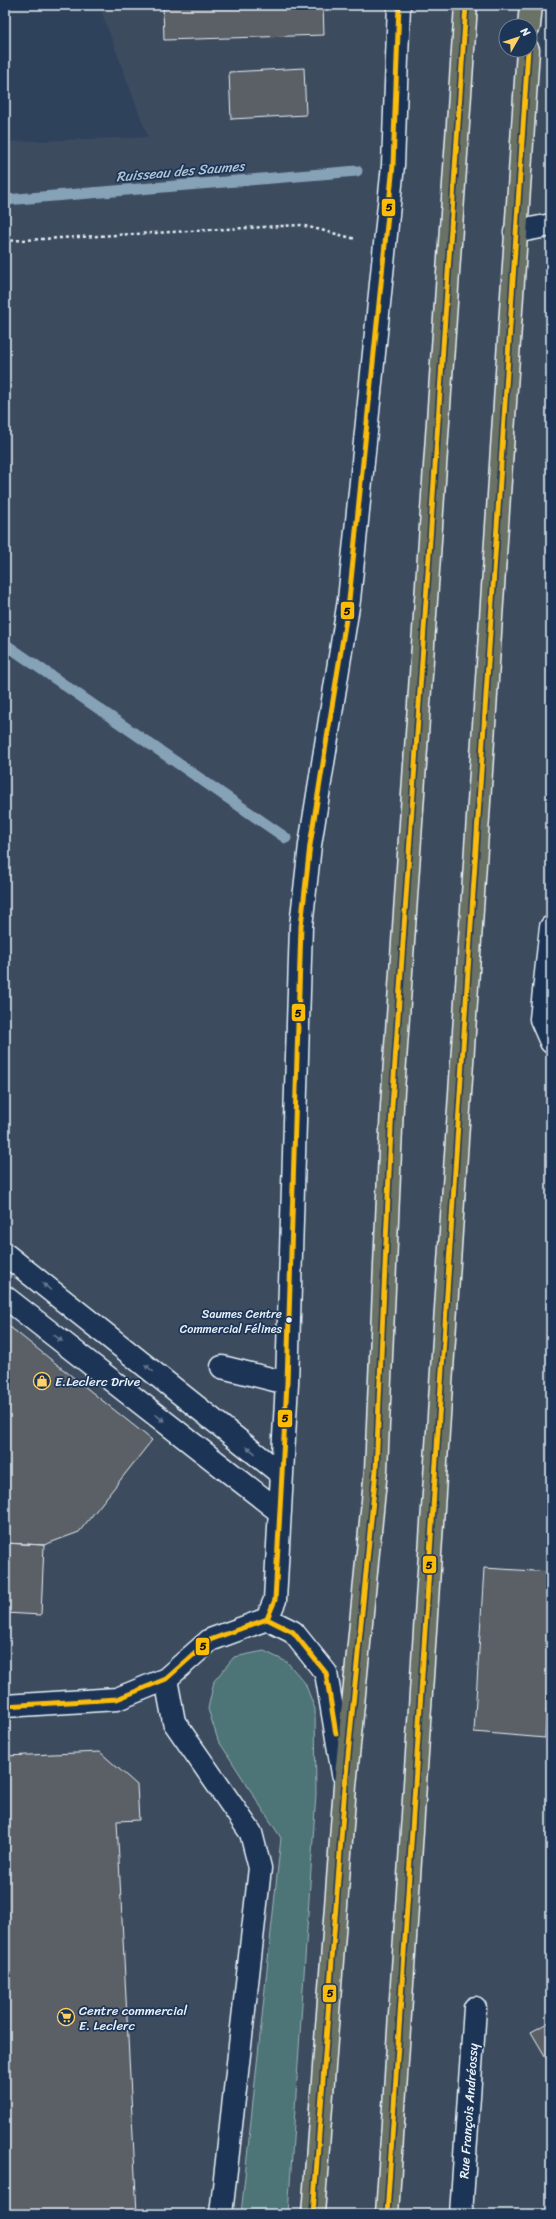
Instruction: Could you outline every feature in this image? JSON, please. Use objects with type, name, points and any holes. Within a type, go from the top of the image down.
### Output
[{"type":"main road","points":[[313,2214],[345,1786],[376,1470],[392,1106],[466,5]]},
{"type":"main road","points":[[530,18],[531,5]]},
{"type":"main road","points":[[387,2214],[527,58]]},
{"type":"street","points":[[267,1619],[275,1600],[287,1384],[302,926],[310,845],[349,600],[393,165],[399,5]]},
{"type":"street","points":[[515,232],[551,225]]},
{"type":"street","points":[[551,927],[541,1019],[551,1042]]},
{"type":"street","points":[[5,1254],[281,1474]]},
{"type":"street","points":[[5,1296],[280,1512]]},
{"type":"street","points":[[222,1368],[287,1384]]},
{"type":"street","points":[[5,1706],[117,1699],[166,1679],[210,1640],[267,1619],[293,1632],[326,1673],[345,1786]]},
{"type":"street","points":[[166,1679],[174,1722],[251,1833],[260,1868],[221,2214]]},
{"type":"street","name":"Rue François Andréossy","points":[[461,2214],[475,2008]]},
{"type":"path","points":[[5,241],[301,225],[385,246]]},
{"type":"shaded area","points":[[99,5],[537,5],[538,18],[498,18],[498,58],[538,58],[538,21],[540,53],[551,58],[551,2214],[5,2214],[5,142],[148,137]]},
{"type":"green space","points":[[264,1651],[287,1662],[305,1683],[315,1709],[316,1794],[288,2214],[241,2214],[281,1838],[218,1740],[208,1709],[214,1681],[234,1657]]},
{"type":"building","points":[[163,5],[323,5],[324,35],[164,40]]},
{"type":"building","points":[[304,68],[306,115],[231,119],[229,72]]},
{"type":"building","name":"E.Leclerc Drive","points":[[5,1323],[152,1440],[79,1532],[44,1545],[5,1543]]},
{"type":"building","points":[[5,1543],[44,1545],[41,1615],[5,1613]]},
{"type":"building","points":[[484,1568],[551,1572],[551,1625],[545,1738],[474,1732]]},
{"type":"building","name":"Centre commercial E. Leclerc","points":[[100,1752],[137,1785],[139,1820],[117,1821],[137,2214],[5,2214],[5,1756]]},
{"type":"building","points":[[551,2021],[551,2066],[531,2032]]},
{"type":"waterway","name":"Ruisseau des Saumes","points":[[5,200],[357,171]]},
{"type":"waterway","points":[[5,644],[286,838]]},
{"type":"transit line","name":"5","points":[[267,1619],[275,1600],[287,1383],[301,926],[310,845],[349,600],[393,165],[399,5]]},
{"type":"transit line","name":"5","points":[[313,2214],[345,1786],[376,1470],[392,1106],[466,5]]},
{"type":"transit line","name":"5","points":[[387,2214],[527,58]]},
{"type":"transit line","name":"5","points":[[5,1706],[117,1699],[166,1679],[210,1640],[267,1619],[293,1632],[326,1673],[336,1734]]},
{"type":"place","name":"Saumes Centre Commercial Félines","points":[[289,1320]]},
{"type":"place","name":"E.Leclerc Drive","points":[[42,1381]]},
{"type":"place","name":"Centre commercial E. Leclerc","points":[[66,2017]]}]
